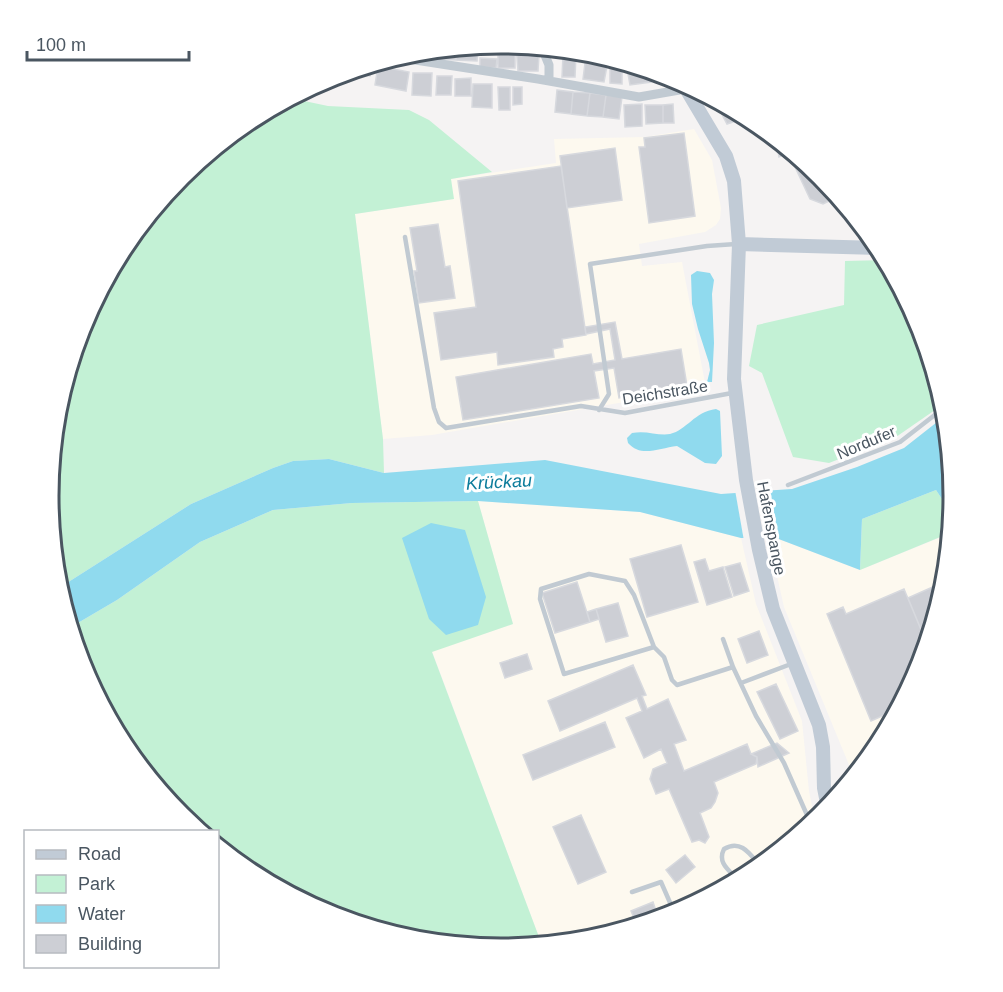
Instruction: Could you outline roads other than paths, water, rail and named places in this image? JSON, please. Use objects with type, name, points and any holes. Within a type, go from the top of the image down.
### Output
[{"type":"street","points":[[546,57],[549,65],[549,81]]},
{"type":"street","points":[[422,61],[639,97],[673,89]]},
{"type":"street","name":"Hafenspange","points":[[694,99],[726,156],[737,196],[739,244],[734,336],[735,393],[746,480],[773,609],[819,724],[823,747],[826,796]]},
{"type":"street","points":[[739,244],[867,248]]},
{"type":"lane","name":"Deichstraße","points":[[405,237],[434,408],[439,422],[447,428],[581,406],[625,413],[735,393]]},
{"type":"lane","points":[[599,410],[609,394],[590,264],[707,246],[739,244]]},
{"type":"lane","name":"Nordufer","points":[[788,485],[900,442],[936,414]]},
{"type":"lane","points":[[654,647],[564,674],[540,599],[541,589],[589,574],[625,581],[634,595],[654,647],[664,657],[672,680],[677,684],[733,667]]},
{"type":"lane","points":[[723,639],[733,667],[756,716],[784,763],[807,815]]},
{"type":"lane","points":[[741,683],[795,662]]},
{"type":"lane","points":[[732,873],[721,861],[720,856],[724,849],[736,845],[743,847],[754,859]]},
{"type":"lane","points":[[632,892],[661,882],[671,904]]},
{"type":"water","points":[[697,271],[710,273],[714,280],[712,382],[707,382],[709,363],[692,304],[691,275]]},
{"type":"water","points":[[716,409],[720,411],[722,456],[716,464],[705,463],[677,446],[644,451],[633,448],[628,443],[627,438],[632,433],[670,434],[681,429],[696,417]]},
{"type":"water","name":"Krückau","points":[[937,422],[943,467],[944,502],[936,490],[862,519],[860,570],[776,538],[741,538],[640,512],[478,501],[352,503],[273,510],[200,542],[117,600],[79,623],[68,582],[191,504],[293,461],[329,459],[384,473],[545,460],[721,494],[792,489],[904,448]]},
{"type":"water","points":[[431,523],[465,530],[486,597],[478,625],[446,635],[429,619],[402,538]]}]
